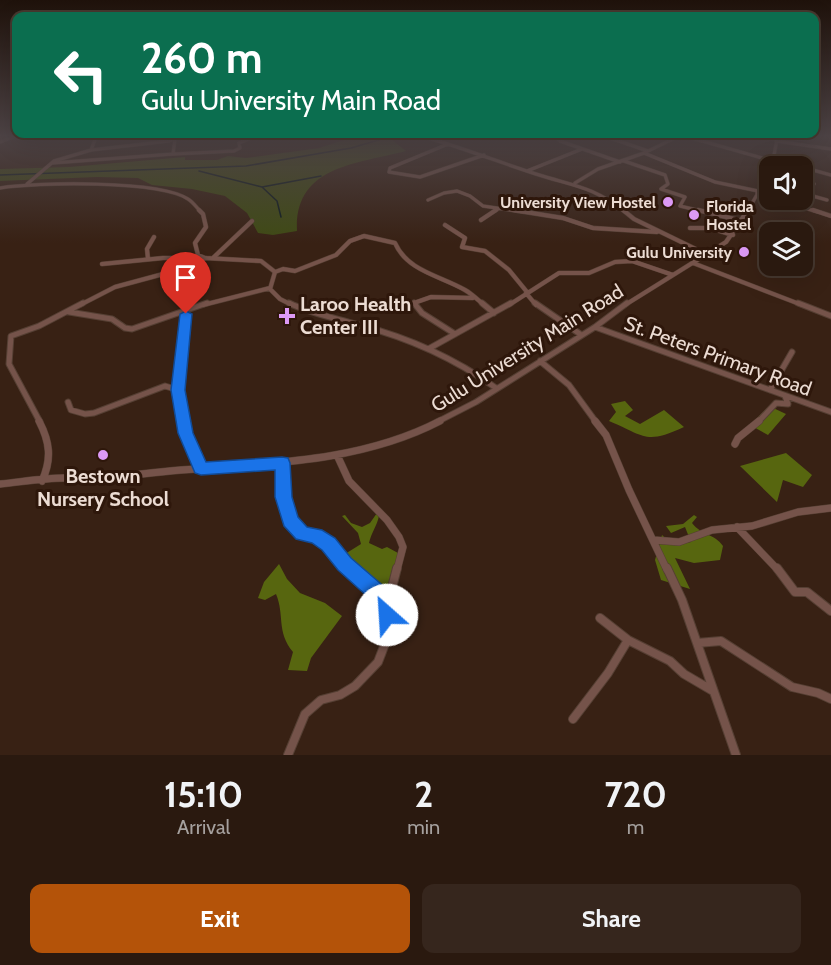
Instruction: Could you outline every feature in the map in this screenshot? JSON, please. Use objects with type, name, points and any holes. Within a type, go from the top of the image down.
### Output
[{"type":"street","points":[[390,172],[420,177],[434,172]]},
{"type":"street","points":[[532,172],[575,183],[594,191],[634,219],[708,255]]},
{"type":"street","points":[[575,183],[594,172]]},
{"type":"street","points":[[653,172],[664,176],[668,184],[661,189],[685,198],[680,206],[742,221]]},
{"type":"street","points":[[691,172],[715,182],[758,192]]},
{"type":"street","points":[[26,184],[38,174]]},
{"type":"street","points":[[0,189],[26,184],[102,184],[126,189],[159,190],[184,196],[203,214],[206,227],[195,246],[196,252],[206,258]]},
{"type":"street","points":[[428,200],[463,191],[477,198],[483,206],[563,218],[593,228],[662,232]]},
{"type":"street","name":"Gulu University Main Road","points":[[0,484],[64,478],[88,480],[282,463],[337,455],[386,443],[422,430],[496,388],[580,334],[595,327],[618,308],[708,255],[733,235],[758,192]]},
{"type":"street","points":[[813,196],[826,200]]},
{"type":"street","points":[[481,220],[498,209]]},
{"type":"street","points":[[811,210],[831,216]]},
{"type":"street","points":[[215,256],[252,221]]},
{"type":"street","points":[[446,225],[465,238],[462,247],[485,251],[511,273],[537,306],[580,334]]},
{"type":"street","points":[[690,228],[710,228],[733,235]]},
{"type":"street","points":[[270,288],[275,272],[283,268],[297,271],[339,254],[350,241],[367,236],[395,243],[400,255],[408,261],[447,284],[465,290],[494,313]]},
{"type":"street","points":[[148,259],[147,249],[154,237]]},
{"type":"street","points":[[42,481],[48,470],[49,441],[41,422],[21,391],[8,361],[11,337],[69,312],[119,285],[178,270],[194,261],[206,258],[215,256],[261,261],[275,272]]},
{"type":"street","points":[[102,264],[148,259],[194,261]]},
{"type":"street","points":[[430,348],[494,313],[556,274],[594,272],[615,262],[627,261],[640,262],[673,275]]},
{"type":"street","points":[[693,263],[831,316]]},
{"type":"street","points":[[69,312],[112,319],[129,329],[184,310],[270,288]]},
{"type":"street","points":[[270,288],[280,299],[305,311],[361,325],[430,348],[465,366],[496,388]]},
{"type":"street","points":[[455,334],[422,313],[414,303],[431,297],[475,298]]},
{"type":"street","points":[[184,310],[187,323],[178,374],[178,390],[186,433],[201,469]]},
{"type":"street","name":"St. Peters Primary Road","points":[[595,327],[831,412]]},
{"type":"street","points":[[770,390],[792,352]]},
{"type":"street","points":[[540,361],[569,385],[597,421],[682,600],[736,755]]},
{"type":"street","points":[[68,402],[71,410],[85,414],[94,413],[165,386],[178,390]]},
{"type":"street","points":[[735,444],[738,438],[750,430],[776,403],[788,404],[785,396]]},
{"type":"street","points":[[288,755],[305,714],[321,700],[345,693],[378,662],[388,636],[388,603],[403,547],[393,526],[348,480],[337,455]]},
{"type":"street","points":[[282,463],[286,511],[293,525],[304,535],[315,536],[325,541],[344,564],[388,603]]},
{"type":"street","points":[[654,540],[679,542],[712,530],[752,526],[798,512],[831,508]]},
{"type":"street","points":[[737,527],[773,563],[795,592],[807,592],[831,611]]},
{"type":"street","points":[[600,618],[628,640],[670,661],[684,674],[713,691]]},
{"type":"street","points":[[573,719],[608,674],[628,640]]},
{"type":"street","points":[[697,643],[721,640],[792,687],[818,693],[831,699]]},
{"type":"green space","points":[[0,172],[332,172],[317,181],[306,193],[299,209],[297,231],[273,235],[258,233],[247,213],[225,196],[192,189],[152,185],[138,178],[97,177],[0,181]]},
{"type":"green space","points":[[625,401],[633,410],[625,416],[640,424],[664,410],[684,427],[653,437],[638,434],[609,421],[616,412],[611,404]]},
{"type":"green space","points":[[769,406],[786,414],[768,435],[750,425]]},
{"type":"green space","points":[[786,453],[812,475],[803,487],[783,480],[777,502],[740,466]]},
{"type":"green space","points":[[377,513],[378,520],[369,543],[382,549],[387,547],[398,553],[388,591],[348,561],[345,554],[361,544],[358,533],[342,516],[345,515],[351,523],[362,527],[370,523]]},
{"type":"green space","points":[[694,515],[697,517],[692,523],[723,546],[720,560],[694,563],[675,558],[690,589],[661,580],[655,560],[662,535],[673,545],[691,542],[685,527],[671,533],[666,526],[683,524]]},
{"type":"green space","points":[[279,564],[287,579],[300,593],[325,603],[342,616],[311,658],[307,671],[288,670],[293,652],[284,637],[276,594],[265,600],[258,598],[264,582]]},
{"type":"waterway","points":[[0,175],[76,172]]},
{"type":"waterway","points":[[204,172],[262,187]]},
{"type":"waterway","points":[[262,187],[321,176]]},
{"type":"waterway","points":[[262,187],[277,201],[281,217]]},
{"type":"place","name":"University View Hostel","points":[[668,202]]},
{"type":"place","name":"Florida Hostel","points":[[694,215]]},
{"type":"place","name":"Gulu University","points":[[744,252]]},
{"type":"place","name":"Laroo Health Center III","points":[[287,316]]},
{"type":"place","name":"Bestown Nursery School","points":[[103,455]]},
{"type":"route","points":[[186,314],[187,323],[178,374],[178,390],[186,433],[201,469],[282,463],[287,517],[302,534],[321,538],[329,544],[344,564],[365,580],[388,603],[387,615]]}]
